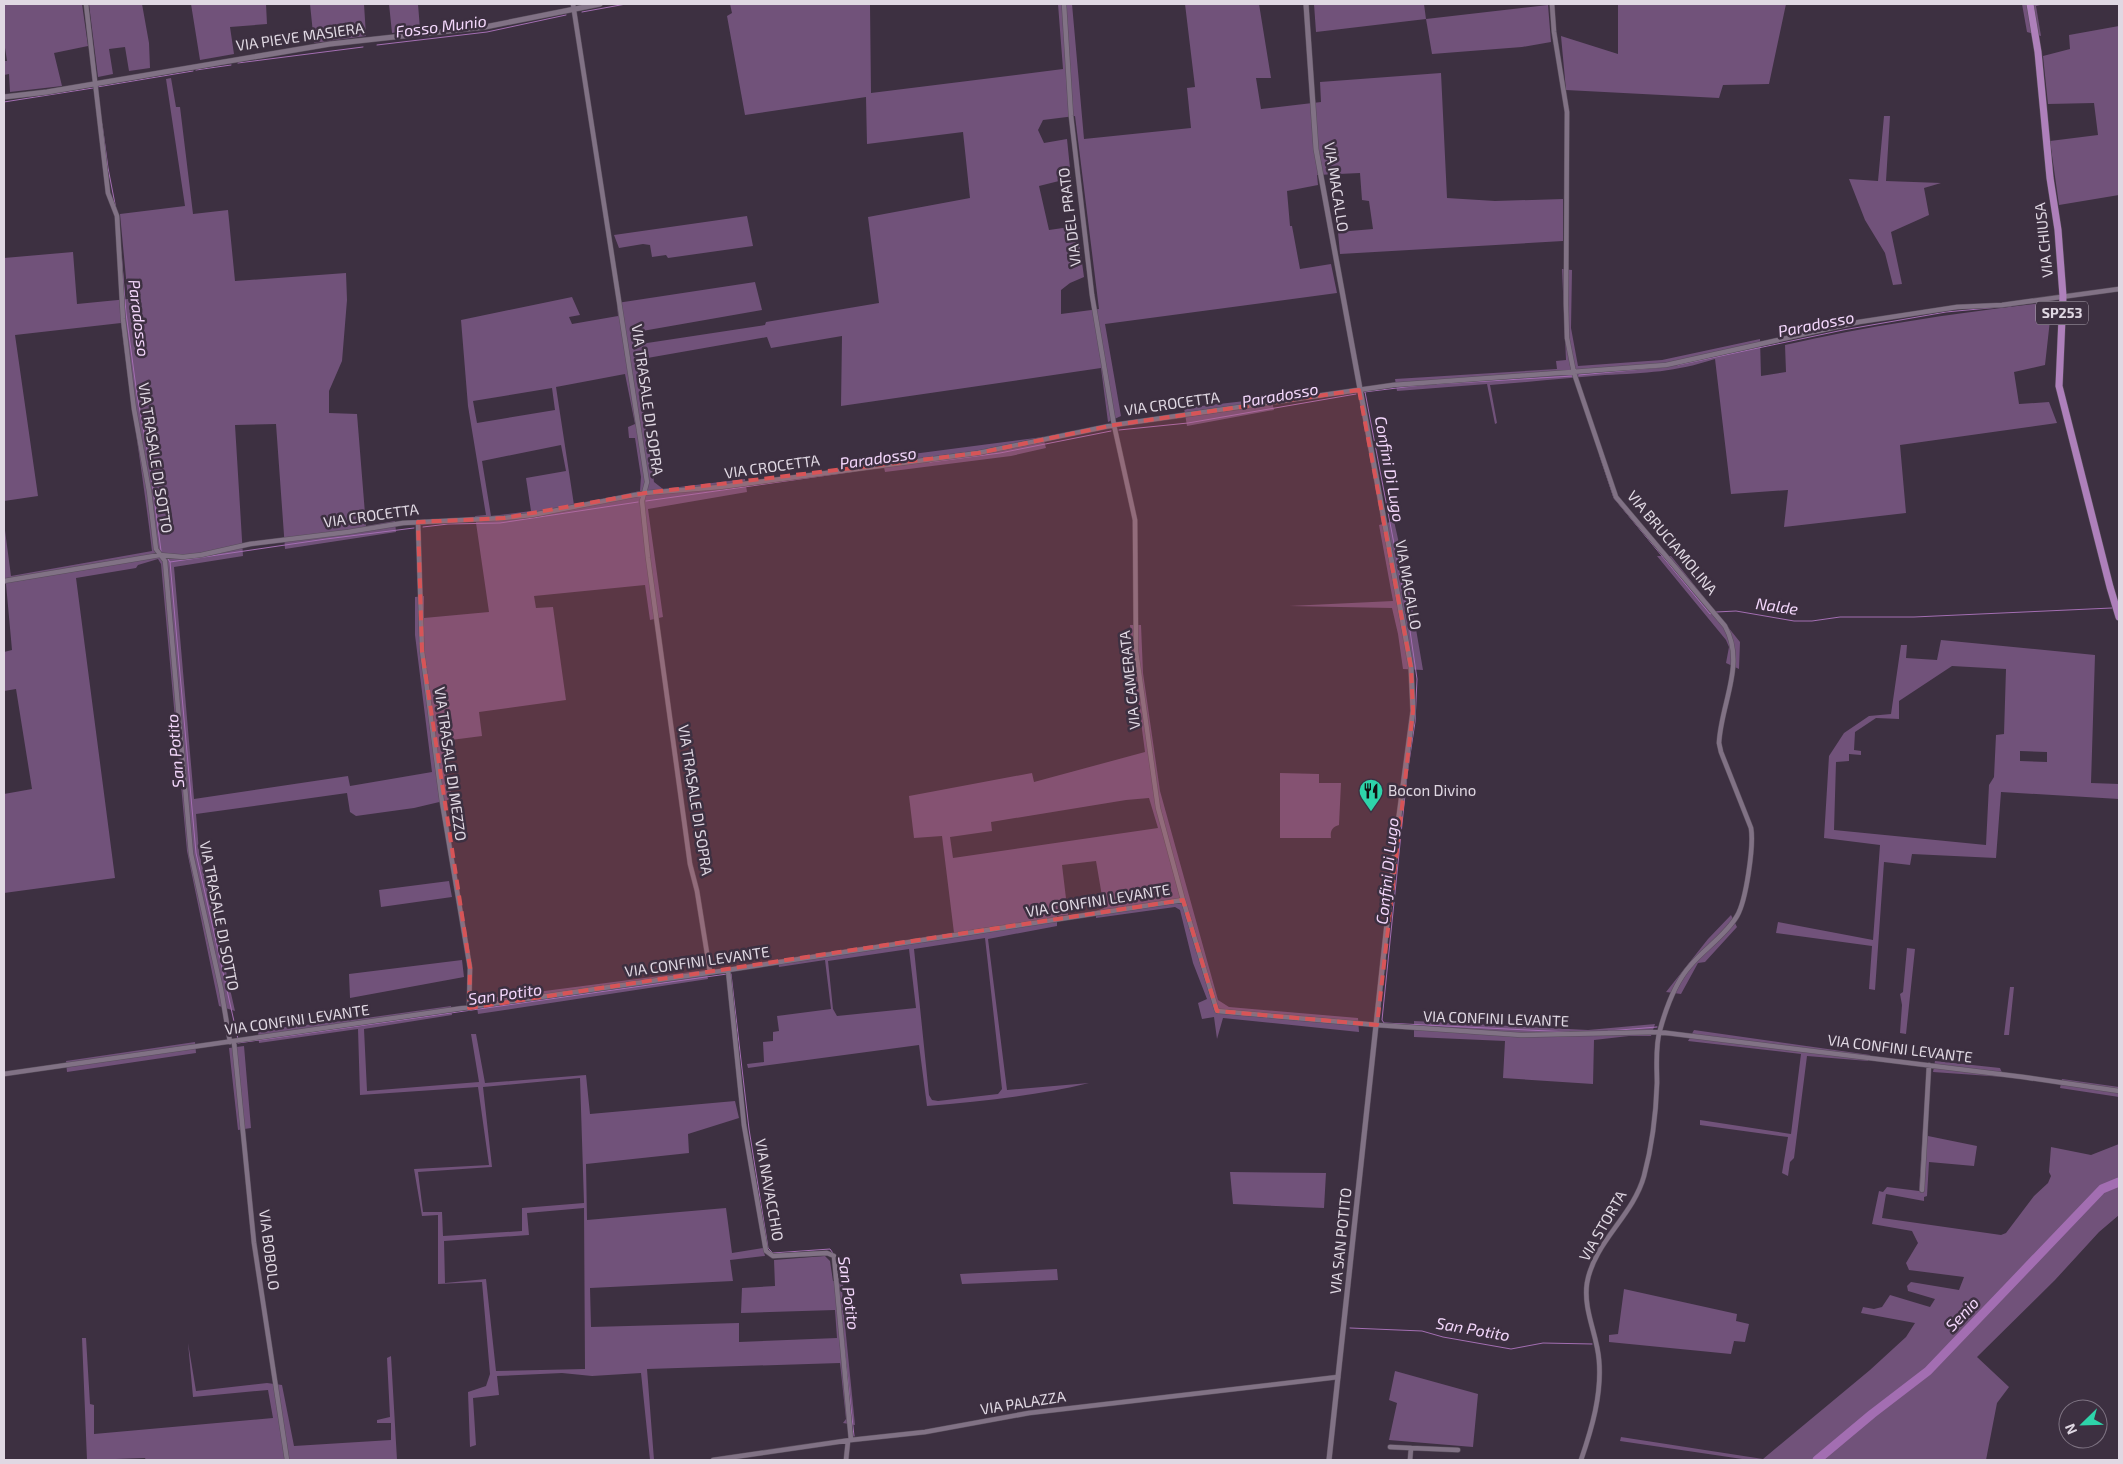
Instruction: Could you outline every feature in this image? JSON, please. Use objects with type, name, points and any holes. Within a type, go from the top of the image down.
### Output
[{"type":"main road","name":"VIA CHIUSA","points":[[2030,4],[2038,52],[2050,178],[2058,230],[2063,296],[2059,386],[2119,614]]},
{"type":"street","name":"VIA TRASALE DI SOTTO","points":[[86,4],[108,192],[117,216],[123,319],[134,409],[150,491],[156,549],[164,561],[192,854],[232,1042]]},
{"type":"street","name":"VIA PIEVE MASIERA","points":[[4,97],[47,92],[96,82],[330,44],[485,26],[574,6],[600,4]]},
{"type":"street","name":"VIA DEL PRATO","points":[[1064,4],[1071,116],[1091,286],[1114,425]]},
{"type":"street","name":"VIA MACALLO","points":[[1306,4],[1316,149],[1411,667],[1413,711],[1397,831],[1377,1025]]},
{"type":"street","name":"VIA BRUCIAMOLINA","points":[[1552,4],[1554,32],[1567,112],[1566,304],[1567,338],[1574,373],[1616,497],[1725,626],[1732,638],[1734,650],[1733,671],[1719,743],[1720,752],[1751,828],[1752,850],[1747,881],[1738,915],[1689,966],[1680,979],[1672,995],[1659,1032]]},
{"type":"street","name":"VIA TRASALE DI SOPRA","points":[[574,6],[646,472],[647,482],[642,501],[648,558],[690,864],[697,892],[710,972]]},
{"type":"street","name":"VIA CROCETTA","points":[[4,581],[160,555],[183,557],[201,555],[250,544],[418,522],[523,516],[574,508],[645,493],[720,487],[978,453],[1114,425],[1359,390],[1423,382],[1574,373],[1666,365],[1859,322],[1957,307],[2002,305],[2119,289]]},
{"type":"street","name":"VIA CAMERATA","points":[[1114,425],[1135,520],[1136,651],[1158,808],[1183,900]]},
{"type":"street","name":"VIA TRASALE DI MEZZO","points":[[418,522],[422,651],[442,802],[470,968],[469,1008]]},
{"type":"street","name":"VIA CONFINI LEVANTE","points":[[4,1074],[728,970],[1183,900],[1217,1011],[1521,1035],[1659,1032],[1929,1065],[2119,1091]]},
{"type":"street","name":"VIA NAVACCHIO","points":[[728,970],[744,1125],[766,1250],[773,1256],[827,1253],[834,1256],[850,1441],[846,1460]]},
{"type":"street","name":"VIA SAN POTITO","points":[[1329,1460],[1377,1025]]},
{"type":"street","name":"VIA STORTA","points":[[1581,1460],[1590,1434],[1599,1390],[1599,1359],[1586,1309],[1587,1283],[1600,1251],[1632,1204],[1643,1178],[1656,1110],[1659,1032]]},
{"type":"street","name":"VIA BOBOLO","points":[[232,1042],[254,1243],[288,1460]]},
{"type":"street","points":[[1922,1190],[1929,1065]]},
{"type":"street","name":"VIA PALAZZA","points":[[713,1460],[926,1432],[1038,1412],[1338,1377]]},
{"type":"street","points":[[1390,1446],[1458,1450]]},
{"type":"street","points":[[1410,1448],[1410,1460]]},
{"type":"highlighted area","points":[[1359,390],[1411,667],[1413,711],[1377,1025],[1217,1011],[1183,900],[469,1008],[470,968],[422,651],[418,522],[504,518],[645,493],[978,453],[1114,425]]},
{"type":"shaded area","points":[[4,4],[82,4],[88,46],[54,53],[62,86],[10,92],[9,74],[4,75],[4,61],[7,61],[4,41]]},
{"type":"shaded area","points":[[89,4],[142,4],[149,43],[150,68],[129,71],[125,47],[109,49],[113,74],[98,77]]},
{"type":"shaded area","points":[[191,4],[266,4],[267,24],[230,27],[234,54],[200,60]]},
{"type":"shaded area","points":[[310,4],[364,4],[366,36],[314,43]]},
{"type":"shaded area","points":[[389,4],[418,4],[420,29],[392,33]]},
{"type":"shaded area","points":[[730,4],[876,4],[870,5],[871,93],[1063,69],[1058,4],[1072,4],[1084,139],[1191,128],[1187,88],[1195,87],[1185,4],[1259,4],[1271,78],[1256,78],[1261,109],[1321,102],[1320,82],[1441,73],[1447,198],[1495,201],[1563,199],[1563,241],[1340,254],[1338,232],[1373,229],[1369,201],[1362,200],[1360,173],[1317,175],[1318,185],[1287,191],[1290,226],[1292,226],[1300,269],[1331,264],[1337,293],[1105,324],[1121,416],[1108,422],[1101,368],[841,406],[842,336],[771,348],[767,337],[636,360],[654,482],[663,489],[745,479],[747,492],[648,509],[663,617],[650,620],[645,585],[534,596],[536,608],[553,607],[566,700],[479,712],[482,736],[451,740],[452,758],[446,759],[452,799],[414,808],[356,816],[350,812],[347,793],[196,814],[199,852],[235,1011],[219,1006],[187,851],[161,564],[158,559],[138,565],[136,568],[76,578],[115,878],[4,893],[4,794],[32,789],[16,689],[4,691],[4,652],[12,650],[6,584],[4,584],[4,523],[11,576],[152,551],[121,323],[15,335],[38,496],[4,501],[4,258],[73,252],[77,304],[128,299],[120,214],[185,206],[166,79],[171,78],[176,107],[180,107],[193,214],[228,210],[235,281],[346,273],[347,300],[342,361],[329,391],[329,413],[357,414],[366,526],[395,521],[396,532],[285,549],[276,424],[235,425],[243,556],[174,567],[194,799],[348,776],[350,786],[432,772],[415,635],[415,597],[424,596],[424,618],[489,612],[475,516],[486,515],[468,406],[461,320],[572,297],[580,315],[569,317],[572,324],[618,316],[617,303],[755,282],[762,310],[631,333],[634,345],[765,325],[766,322],[879,303],[868,217],[970,198],[963,132],[867,144],[866,97],[745,115],[727,16],[732,13]],"holes":[[[1075,116],[1099,309],[1061,314],[1061,290],[1070,283],[1084,277],[1077,226],[1049,230],[1039,186],[1071,178],[1067,139],[1044,143],[1038,130],[1043,120]],[[625,374],[635,424],[628,427],[629,438],[635,438],[641,477],[640,491],[574,505],[556,387]],[[552,388],[555,410],[477,423],[473,401]],[[561,445],[566,471],[526,478],[531,511],[491,516],[482,461]]]},
{"type":"shaded area","points":[[1314,4],[1424,4],[1426,19],[1316,32]]},
{"type":"shaded area","points":[[1618,4],[1786,4],[1769,84],[1723,85],[1719,98],[1566,90],[1561,36],[1618,54]]},
{"type":"shaded area","points":[[2022,4],[2045,4],[2036,6],[2041,36],[2027,32]]},
{"type":"shaded area","points":[[1548,5],[1551,42],[1522,47],[1432,54],[1426,19]]},
{"type":"shaded area","points":[[2119,26],[2119,195],[2059,205],[2050,141],[2098,135],[2094,103],[2048,104],[2043,56],[2070,49],[2069,35]]},
{"type":"shaded area","points":[[1884,116],[1890,116],[1886,181],[1941,183],[1924,188],[1929,215],[1891,232],[1902,284],[1893,285],[1885,253],[1865,220],[1849,179],[1878,181]]},
{"type":"shaded area","points":[[747,216],[753,246],[668,258],[666,255],[652,257],[650,245],[643,244],[619,248],[614,235]]},
{"type":"shaded area","points":[[1562,269],[1572,270],[1571,328],[1578,366],[1662,360],[1760,339],[1761,376],[1786,372],[1785,345],[1851,331],[1918,320],[2052,302],[2045,365],[2014,372],[2019,404],[2049,402],[2057,423],[1900,445],[1906,513],[1784,527],[1788,490],[1731,494],[1715,359],[1687,367],[1660,371],[1490,385],[1497,423],[1495,424],[1487,384],[1397,391],[1395,379],[1557,369],[1556,361],[1566,360]]},
{"type":"shaded area","points":[[1271,398],[1274,410],[1187,426],[1184,408]]},
{"type":"shaded area","points":[[1043,437],[1046,448],[1011,456],[885,472],[882,458]]},
{"type":"shaded area","points":[[1394,521],[1409,588],[1423,670],[1403,669],[1392,608],[1289,606],[1393,601],[1379,525]]},
{"type":"shaded area","points":[[1657,556],[1671,556],[1740,642],[1739,669],[1726,663],[1729,647],[1726,640]]},
{"type":"shaded area","points":[[1130,625],[1141,625],[1143,673],[1160,791],[1218,1000],[1229,1007],[1358,1018],[1359,1032],[1223,1018],[1217,1039],[1214,1017],[1202,1019],[1198,1003],[1207,999],[1193,963],[1180,910],[1175,907],[1096,918],[1096,911],[1104,908],[1096,861],[1062,865],[1068,915],[1057,916],[1057,926],[988,939],[1007,1090],[1089,1083],[1029,1095],[927,1106],[919,1045],[748,1068],[747,1064],[764,1062],[763,1042],[773,1041],[773,1032],[779,1031],[777,1016],[831,1009],[825,960],[779,967],[778,960],[954,933],[942,836],[914,838],[909,796],[1032,773],[1034,782],[1145,752]],"holes":[[[1149,798],[1158,828],[953,858],[950,837],[992,831],[991,822]],[[985,938],[1002,1089],[998,1094],[938,1101],[932,1100],[929,1095],[914,949]],[[909,949],[916,1008],[837,1016],[833,1009],[828,961]]]},
{"type":"shaded area","points":[[1941,640],[2095,655],[2091,783],[2119,784],[2119,799],[2001,792],[1996,858],[1912,854],[1910,865],[1884,862],[1875,990],[1869,989],[1872,946],[1776,933],[1778,922],[1873,940],[1880,845],[1824,838],[1829,756],[1844,733],[1869,716],[1891,714],[1901,645],[1907,645],[1906,658],[1937,660]],"holes":[[[1952,666],[2006,669],[2004,734],[1996,735],[1994,777],[1989,785],[1986,845],[1834,830],[1836,762],[1849,761],[1849,754],[1861,755],[1861,751],[1854,750],[1855,732],[1876,718],[1899,719],[1899,701]],[[2020,751],[2047,752],[2047,762],[2020,761]]]},
{"type":"shaded area","points":[[1280,773],[1319,774],[1319,783],[1341,783],[1339,825],[1332,830],[1331,838],[1280,838]]},
{"type":"shaded area","points":[[449,881],[452,897],[381,907],[379,890]]},
{"type":"shaded area","points":[[1731,915],[1737,927],[1705,962],[1698,963],[1681,994],[1666,992],[1708,939]]},
{"type":"shaded area","points":[[1907,948],[1915,949],[1906,1034],[1900,1033],[1902,1005],[1900,994],[1903,992]]},
{"type":"shaded area","points":[[462,960],[464,977],[350,998],[349,974]]},
{"type":"shaded area","points":[[706,970],[708,979],[478,1014],[476,1000]]},
{"type":"shaded area","points":[[2010,987],[2014,987],[2009,1035],[2004,1035]]},
{"type":"shaded area","points":[[451,1006],[452,1015],[364,1029],[367,1091],[479,1082],[471,1034],[476,1034],[485,1083],[586,1075],[590,1114],[735,1101],[739,1118],[688,1134],[689,1153],[586,1164],[587,1220],[726,1208],[732,1253],[763,1248],[765,1256],[730,1260],[733,1281],[590,1288],[591,1327],[739,1323],[739,1342],[837,1338],[835,1310],[741,1313],[742,1288],[775,1286],[774,1260],[825,1256],[830,1261],[833,1281],[845,1281],[842,1288],[843,1305],[855,1425],[843,1423],[846,1419],[840,1363],[647,1369],[654,1460],[650,1460],[641,1373],[592,1376],[562,1373],[497,1376],[499,1395],[473,1398],[476,1445],[470,1447],[468,1392],[486,1386],[490,1374],[482,1282],[438,1284],[438,1215],[422,1216],[414,1169],[489,1165],[478,1087],[360,1095],[358,1029],[259,1043],[258,1030],[352,1020]],"holes":[[[580,1078],[584,1203],[522,1208],[522,1231],[443,1236],[442,1212],[423,1212],[418,1172],[492,1167],[483,1087]],[[584,1208],[585,1369],[496,1371],[486,1279],[445,1283],[444,1241],[529,1235],[527,1213]]]},
{"type":"shaded area","points":[[1414,1021],[1588,1030],[1655,1024],[1651,1036],[1629,1036],[1594,1040],[1593,1084],[1503,1078],[1505,1041],[1414,1037]]},
{"type":"shaded area","points":[[1694,1030],[1870,1055],[1868,1061],[1807,1056],[1794,1158],[1790,1162],[1788,1176],[1782,1173],[1788,1137],[1700,1125],[1700,1120],[1791,1134],[1801,1054],[1688,1041]]},
{"type":"shaded area","points":[[195,1042],[196,1053],[67,1072],[66,1061]]},
{"type":"shaded area","points":[[244,1046],[251,1128],[238,1130],[229,1048]]},
{"type":"shaded area","points":[[1935,1061],[2000,1068],[2004,1077],[1933,1072]]},
{"type":"shaded area","points":[[2062,1079],[2119,1087],[2119,1097],[2060,1088]]},
{"type":"shaded area","points":[[1923,1128],[1928,1129],[1928,1136],[1977,1146],[1974,1166],[1929,1162],[1927,1196],[1924,1197],[1924,1201],[1886,1194],[1882,1218],[2001,1235],[2006,1233],[2034,1196],[2048,1183],[2051,1176],[2049,1172],[2051,1147],[2091,1155],[2119,1144],[2119,1215],[2099,1232],[2055,1280],[1977,1357],[2009,1387],[1997,1403],[1986,1460],[1749,1460],[1620,1441],[1621,1437],[1763,1459],[1870,1370],[1906,1337],[1915,1323],[1861,1313],[1863,1307],[1874,1309],[1882,1307],[1890,1295],[1930,1307],[1935,1299],[1908,1291],[1907,1286],[1911,1282],[1959,1290],[1964,1277],[1909,1270],[1906,1263],[1918,1243],[1912,1231],[1872,1224],[1879,1191],[1883,1192],[1887,1187],[1919,1191]]},
{"type":"shaded area","points":[[1230,1172],[1326,1173],[1324,1208],[1233,1204]]},
{"type":"shaded area","points":[[1057,1269],[1058,1280],[962,1284],[960,1274]]},
{"type":"shaded area","points":[[1624,1289],[1737,1314],[1736,1321],[1749,1324],[1745,1342],[1734,1341],[1731,1354],[1609,1342],[1609,1335],[1618,1334]]},
{"type":"shaded area","points":[[82,1338],[86,1338],[90,1404],[94,1405],[94,1434],[273,1418],[268,1390],[193,1397],[188,1343],[196,1391],[267,1383],[282,1385],[294,1446],[391,1440],[391,1423],[377,1423],[377,1420],[390,1417],[387,1358],[391,1356],[397,1460],[146,1460],[145,1458],[87,1460]]},
{"type":"shaded area","points":[[1395,1371],[1478,1394],[1473,1447],[1389,1440],[1397,1403],[1389,1400]]},
{"type":"waterway","name":"Fosso Munio","points":[[582,12],[626,4]]},
{"type":"waterway","name":"Fosso Munio","points":[[377,45],[487,32],[566,15]]},
{"type":"waterway","name":"Fosso Munio","points":[[238,63],[363,47]]},
{"type":"waterway","name":"Fosso Munio","points":[[196,70],[231,65]]},
{"type":"waterway","name":"Fosso Munio","points":[[97,87],[193,71]]},
{"type":"waterway","name":"Fosso Munio","points":[[4,102],[93,88]]},
{"type":"waterway","name":"Paradosso","points":[[102,124],[116,209]]},
{"type":"waterway","name":"Paradosso","points":[[121,252],[126,313],[161,551]]},
{"type":"waterway","name":"Paradosso","points":[[1678,365],[1843,330],[1946,312],[2011,306]]},
{"type":"waterway","name":"Paradosso","points":[[1579,375],[1664,367]]},
{"type":"waterway","name":"Paradosso","points":[[1437,384],[1573,376]]},
{"type":"waterway","name":"Paradosso","points":[[1364,392],[1430,384]]},
{"type":"waterway","name":"Confini Di Lugo","points":[[1365,392],[1408,617],[1417,679],[1415,722],[1407,775],[1382,1020],[1384,1023],[1569,1032]]},
{"type":"waterway","name":"Paradosso","points":[[1119,430],[1188,423],[1356,394]]},
{"type":"waterway","name":"Paradosso","points":[[930,462],[1000,453],[1111,431]]},
{"type":"waterway","name":"Nalde","points":[[1600,456],[1614,498],[1710,614],[1712,613]]},
{"type":"waterway","name":"Paradosso","points":[[646,501],[856,471]]},
{"type":"waterway","name":"Paradosso","points":[[423,527],[448,524],[500,523],[638,502]]},
{"type":"waterway","name":"Paradosso","points":[[168,559],[170,562],[414,528]]},
{"type":"waterway","name":"San Potito","points":[[170,562],[196,853],[238,1039]]},
{"type":"waterway","name":"Nalde","points":[[1716,612],[1736,611],[1794,621],[1812,621],[1840,617],[1914,617],[2112,608]]},
{"type":"waterway","name":"San Potito","points":[[238,1043],[727,974]]},
{"type":"waterway","name":"San Potito","points":[[731,974],[749,1129],[768,1248],[773,1253],[830,1249],[835,1256]]},
{"type":"waterway","name":"Confini Di Lugo","points":[[1608,1031],[1657,1027]]},
{"type":"waterway","name":"Senio","points":[[1817,1460],[1928,1371],[2102,1189],[2119,1182]]},
{"type":"waterway","name":"San Potito","points":[[1350,1328],[1422,1331],[1443,1337],[1511,1349],[1543,1343],[1592,1344]]},
{"type":"waterway","name":"San Potito","points":[[843,1334],[854,1436]]},
{"type":"place","name":"Bocon Divino","points":[[1371,812]]}]
